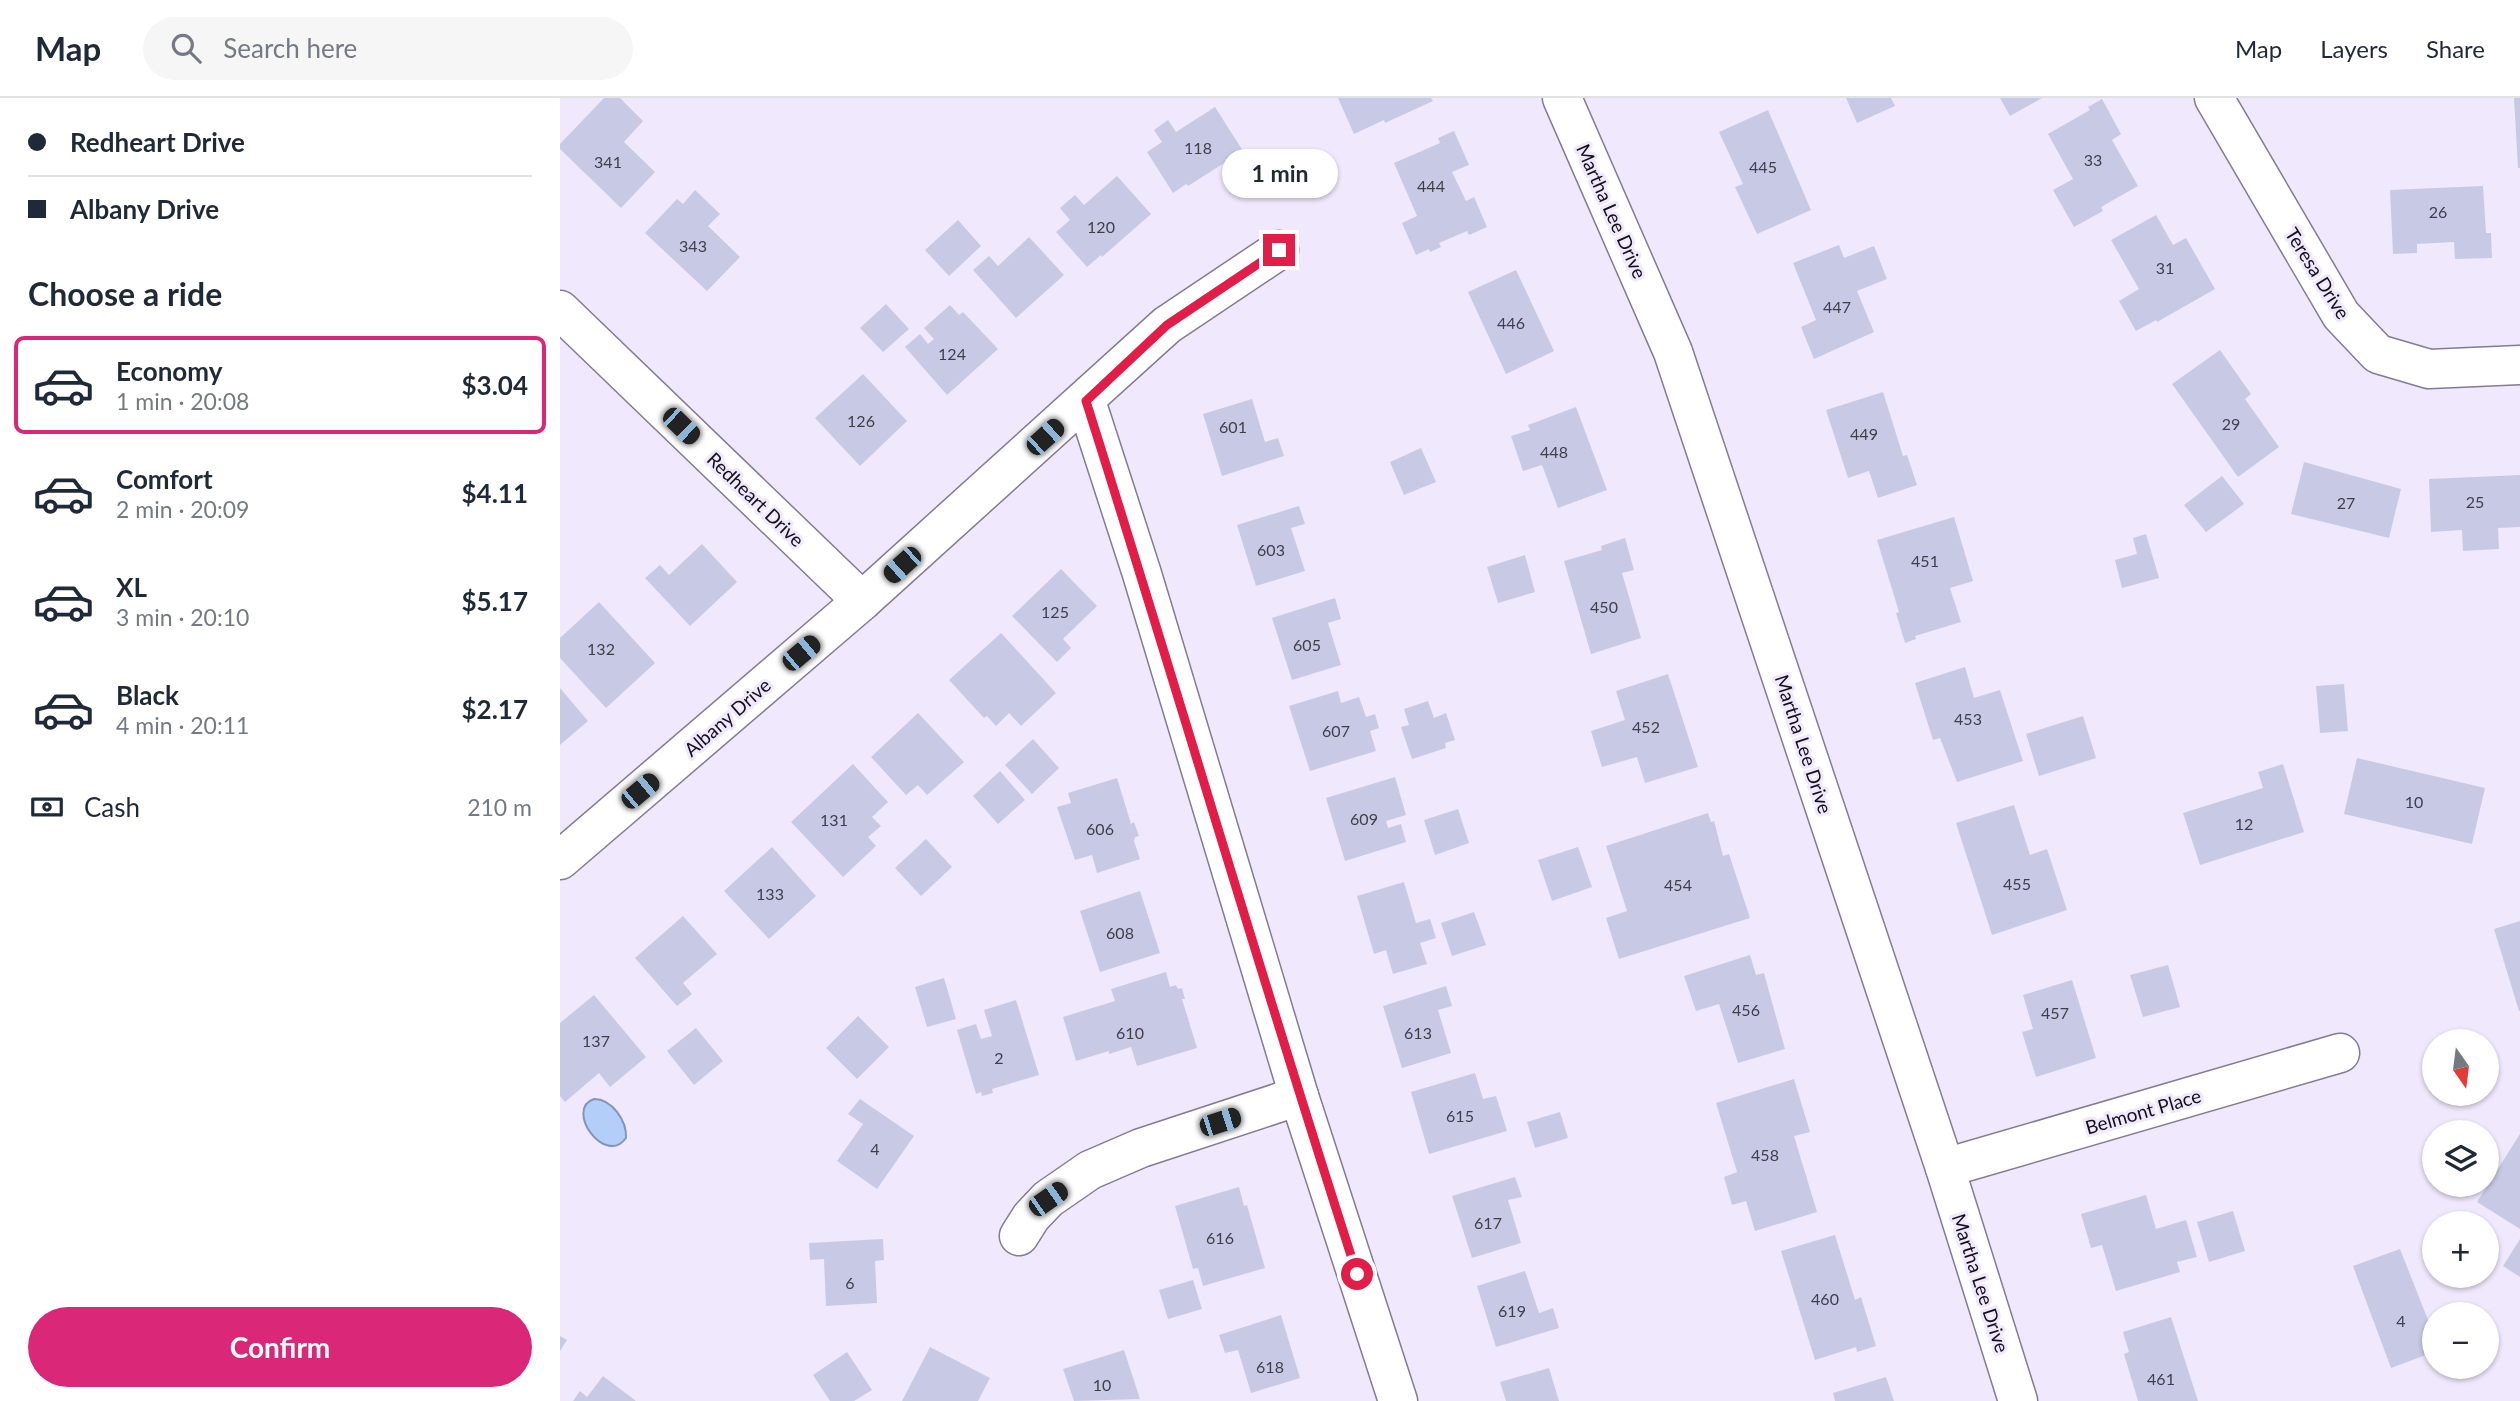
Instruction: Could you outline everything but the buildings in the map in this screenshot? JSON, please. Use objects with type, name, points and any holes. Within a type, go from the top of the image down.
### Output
[{"type":"street","name":"Martha Lee Drive","points":[[1562,98],[1673,352],[1945,1168],[2018,1401]]},
{"type":"street","name":"Teresa Drive","points":[[2214,98],[2341,315],[2378,354],[2429,369],[2520,365]]},
{"type":"street","name":"Albany Drive","points":[[560,860],[862,601],[1167,325],[1279,250]]},
{"type":"street","name":"Redheart Drive","points":[[560,310],[862,601]]},
{"type":"street","points":[[1086,401],[1142,574],[1299,1096],[1398,1401]]},
{"type":"street","name":"Belmont Place","points":[[1945,1168],[2340,1053]]},
{"type":"street","points":[[1019,1236],[1031,1217],[1048,1199],[1090,1170],[1141,1149],[1299,1096]]},
{"type":"water","points":[[594,1099],[607,1103],[621,1118],[626,1138],[617,1145],[608,1146],[599,1141],[585,1123],[583,1113],[586,1105]]},
{"type":"route","points":[[1279,250],[1167,325],[1086,401],[1142,574],[1299,1096],[1357,1274]]}]
